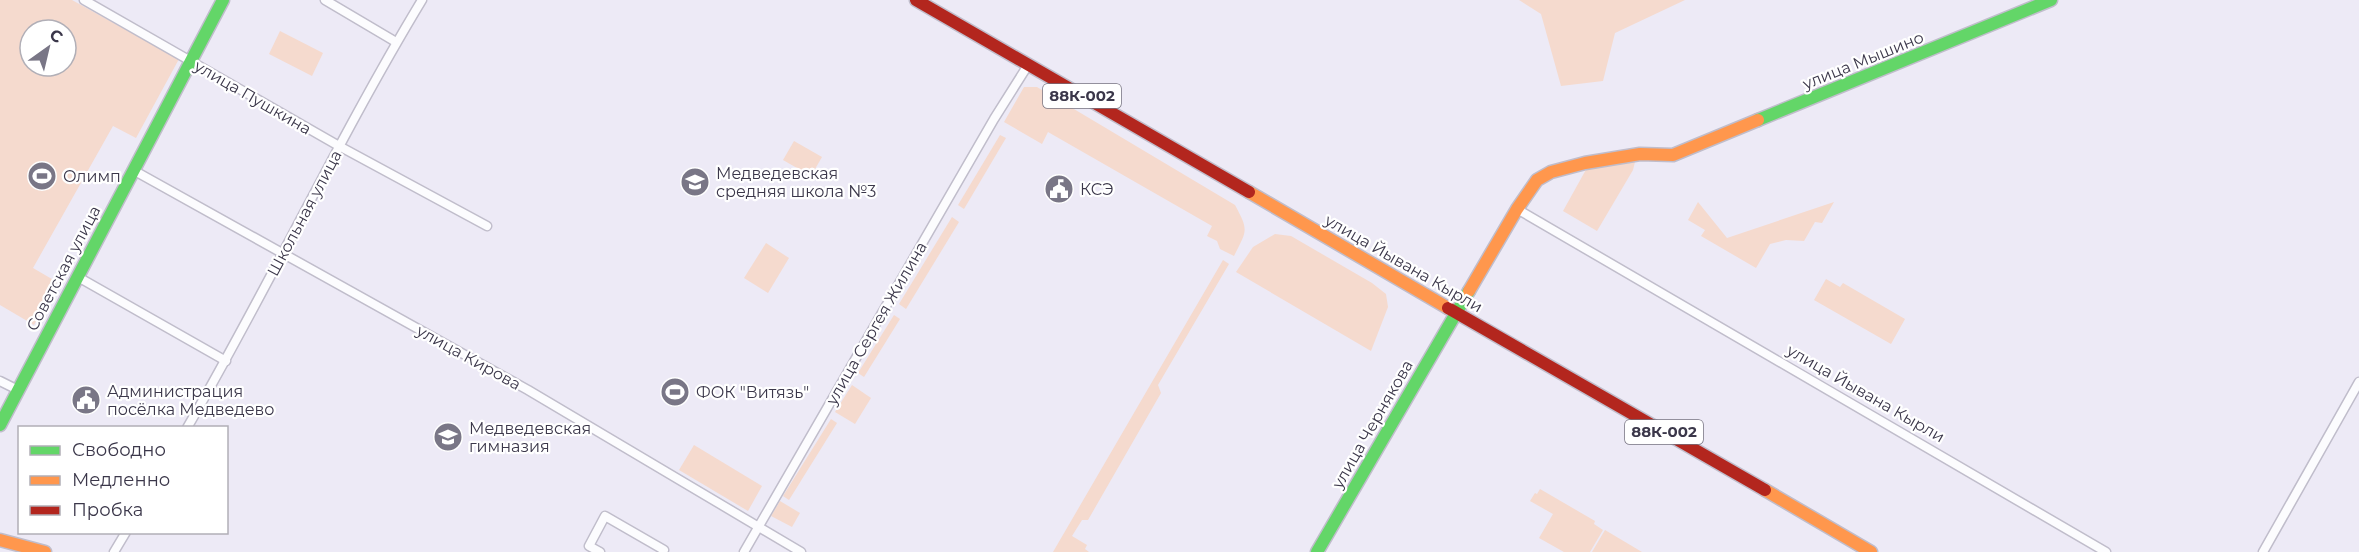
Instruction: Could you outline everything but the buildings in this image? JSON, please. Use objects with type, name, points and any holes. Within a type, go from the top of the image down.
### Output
[{"type":"main road","name":"Советская улица","points":[[0,425],[223,0]]},
{"type":"main road","name":"улица Мышино","points":[[1517,209],[1537,180],[1551,172],[1585,163],[1640,154],[1673,156],[2051,0]]},
{"type":"main road","name":"улица Йывана Кырли","points":[[918,1],[1871,552]]},
{"type":"main road","name":"улица Чернякова","points":[[1317,552],[1517,209]]},
{"type":"main road","points":[[0,540],[24,549],[45,552]]},
{"type":"street","name":"улица Пушкина","points":[[84,0],[339,146],[487,226]]},
{"type":"street","points":[[325,0],[396,42]]},
{"type":"street","name":"Школьная улица","points":[[188,426],[226,361],[396,42],[422,0]]},
{"type":"street","name":"улица Сергея Жилина","points":[[744,552],[994,119],[1028,65]]},
{"type":"street","name":"улица Кирова","points":[[133,170],[528,390],[801,552]]},
{"type":"street","name":"улица Йывана Кырли","points":[[1517,209],[2106,552]]},
{"type":"street","points":[[78,277],[226,361]]},
{"type":"street","points":[[0,381],[18,390]]},
{"type":"street","points":[[2262,552],[2359,382]]},
{"type":"street","points":[[600,552],[589,546],[606,516],[664,550],[663,552]]},
{"type":"street","points":[[114,552],[125,534]]},
{"type":"shaded area","name":"Олимп","points":[[0,0],[72,0],[179,59],[136,138],[113,126],[33,268],[57,282],[34,325],[0,305]]},
{"type":"shaded area","points":[[1519,0],[1685,0],[1615,33],[1603,81],[1561,86],[1541,14]]},
{"type":"shaded area","points":[[280,31],[323,53],[312,76],[269,54]]},
{"type":"shaded area","points":[[1024,87],[1037,87],[1235,205],[1243,220],[1245,230],[1234,256],[1220,249],[1217,241],[1207,236],[1212,226],[1048,132],[1042,144],[1004,122]]},
{"type":"shaded area","points":[[1000,135],[1006,138],[964,209],[958,205]]},
{"type":"shaded area","points":[[794,141],[822,157],[811,176],[783,160]]},
{"type":"shaded area","points":[[1631,160],[1635,162],[1633,170],[1597,231],[1563,211],[1588,166]]},
{"type":"shaded area","points":[[1698,202],[1727,238],[1834,202],[1822,223],[1815,222],[1804,241],[1786,240],[1770,244],[1756,268],[1701,236],[1705,230],[1688,220]]},
{"type":"shaded area","points":[[952,217],[959,222],[906,309],[899,304]]},
{"type":"shaded area","points":[[1275,234],[1291,236],[1372,283],[1386,294],[1388,307],[1371,351],[1236,272],[1253,247]]},
{"type":"shaded area","points":[[766,243],[789,258],[768,293],[744,278]]},
{"type":"shaded area","points":[[1223,260],[1229,264],[1158,385],[1161,393],[1088,520],[1082,520],[1072,536],[1087,545],[1085,549],[1089,552],[1053,552]]},
{"type":"shaded area","points":[[1826,279],[1840,287],[1843,283],[1905,319],[1891,344],[1814,300]]},
{"type":"shaded area","points":[[894,315],[900,319],[864,377],[858,373]]},
{"type":"shaded area","points":[[852,385],[871,398],[855,424],[835,412]]},
{"type":"shaded area","points":[[831,419],[837,423],[789,500],[783,496]]},
{"type":"shaded area","points":[[694,445],[762,486],[748,511],[679,470]]},
{"type":"shaded area","points":[[1540,489],[1595,521],[1594,524],[1603,530],[1590,552],[1564,552],[1539,538],[1553,514],[1530,501]]},
{"type":"shaded area","points":[[780,501],[800,513],[792,527],[771,516]]},
{"type":"shaded area","points":[[1605,530],[1642,552],[1592,552]]},
{"type":"traffic: fast","points":[[0,425],[223,0]]},
{"type":"traffic: fast","points":[[1758,120],[2051,0]]},
{"type":"traffic: fast","points":[[1317,552],[1469,291]]},
{"type":"traffic: slow","points":[[1469,291],[1517,209],[1537,180],[1551,172],[1585,163],[1640,154],[1673,155],[1758,120]]},
{"type":"traffic: slow","points":[[1249,192],[1448,308]]},
{"type":"traffic: slow","points":[[1765,490],[1871,552]]},
{"type":"traffic: slow","points":[[0,540],[45,552]]},
{"type":"traffic: jam","points":[[916,0],[1249,192]]},
{"type":"traffic: jam","points":[[1448,308],[1765,490]]},
{"type":"place","name":"Олимп","points":[[42,176]]},
{"type":"place","name":"Медведевская средняя школа №3","points":[[695,182]]},
{"type":"place","name":"КСЭ","points":[[1059,189]]},
{"type":"place","name":"ФОК \"Витязь\"","points":[[675,392]]},
{"type":"place","name":"Администрация посёлка Медведево","points":[[86,400]]},
{"type":"place","name":"Медведевская гимназия","points":[[448,437]]}]
